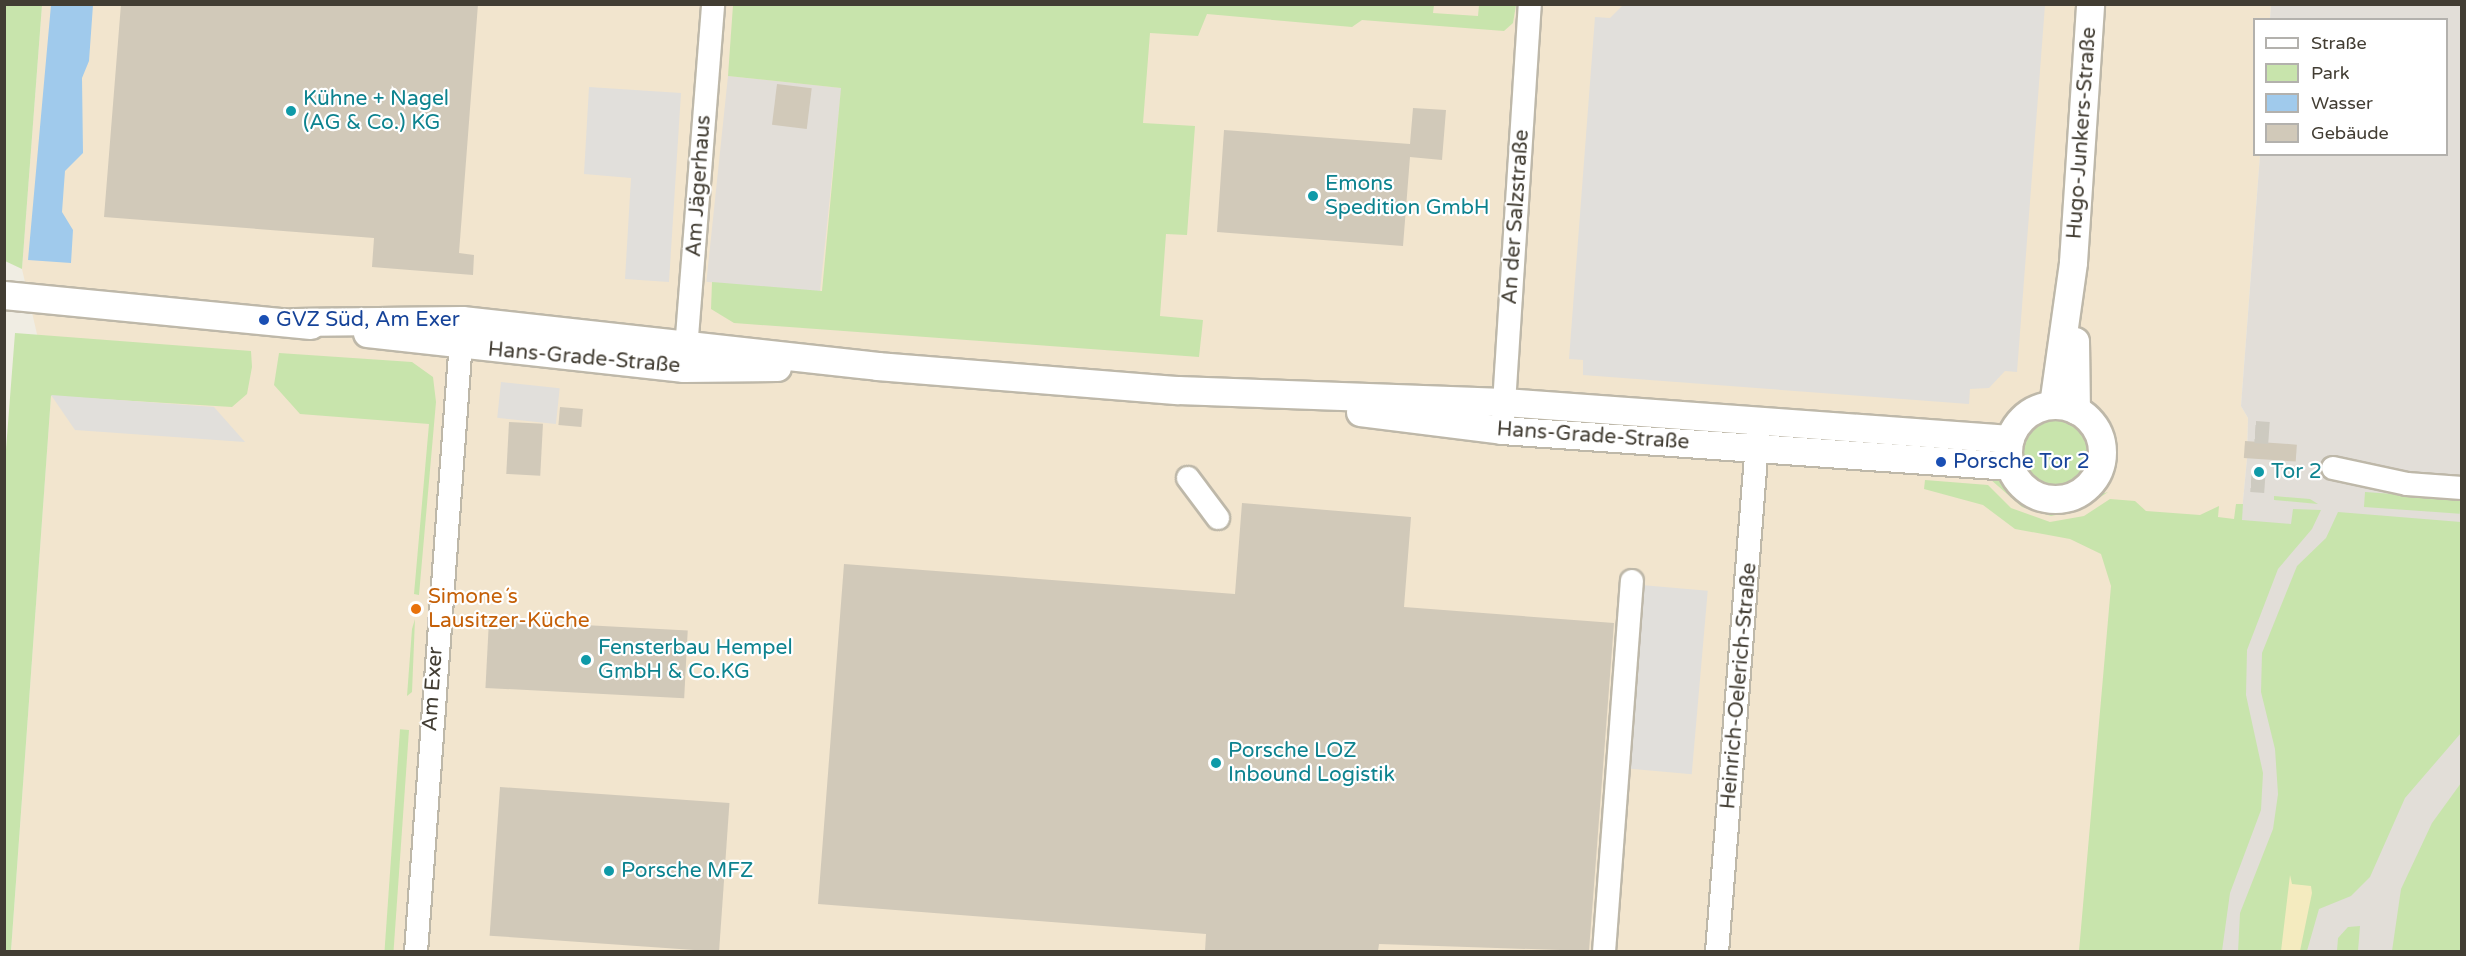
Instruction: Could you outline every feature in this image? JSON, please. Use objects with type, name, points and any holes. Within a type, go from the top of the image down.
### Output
[{"type":"street","name":"Am Jägerhaus","points":[[686,354],[713,4]]},
{"type":"street","name":"An der Salzstraße","points":[[1502,430],[1530,4]]},
{"type":"street","name":"Hugo-Junkers-Straße","points":[[2065,408],[2090,4]]},
{"type":"street","name":"Hans-Grade-Straße","points":[[4,295],[294,322],[460,347],[686,354],[877,366],[1178,390],[1504,402],[2010,440]]},
{"type":"street","name":"Hans-Grade-Straße","points":[[294,322],[462,320],[686,354]]},
{"type":"street","name":"Am Exer","points":[[416,951],[462,320]]},
{"type":"street","name":"Hans-Grade-Straße","points":[[1178,390],[1502,430],[2010,466]]},
{"type":"street","points":[[2065,408],[2093,424],[2102,448],[2095,477],[2085,489],[2072,496],[2042,498],[2023,486],[2010,466],[2010,440],[2026,415],[2065,408]]},
{"type":"street","name":"Heinrich-Oelerich-Straße","points":[[1718,951],[1759,421]]},
{"type":"street","points":[[2333,468],[2408,484],[2462,488]]},
{"type":"street","points":[[1188,478],[1218,518]]},
{"type":"street","points":[[1604,951],[1632,581]]},
{"type":"shaded area","points":[[1624,4],[2045,5],[2017,372],[2005,371],[1989,388],[1970,389],[1969,404],[1583,375],[1583,360],[1569,359],[1595,17],[1610,18]]},
{"type":"shaded area","points":[[42,5],[2271,5],[2270,18],[2253,18],[2253,156],[2260,156],[2241,406],[2248,418],[2247,459],[2200,951],[11,952],[51,395],[22,269]]},
{"type":"shaded area","points":[[2271,5],[2461,5],[2461,951],[2200,952],[2247,459],[2248,418],[2241,406],[2260,156],[2448,156],[2448,18],[2270,18]]},
{"type":"shaded area","points":[[728,76],[841,88],[820,294],[706,282]]},
{"type":"shaded area","points":[[589,87],[681,93],[669,282],[625,279],[631,178],[584,174]]},
{"type":"shaded area","points":[[501,382],[560,388],[556,424],[497,418]]},
{"type":"shaded area","points":[[51,395],[214,407],[245,442],[75,430]]},
{"type":"shaded area","points":[[1641,585],[1708,591],[1692,774],[1625,768]]},
{"type":"green space","points":[[5,4],[42,5],[22,269],[5,261]]},
{"type":"green space","points":[[733,5],[1434,5],[1433,13],[1478,16],[1479,5],[1516,5],[1513,23],[1504,31],[1362,20],[1352,27],[1207,14],[1198,36],[1150,33],[1143,123],[1195,126],[1187,235],[1166,234],[1160,316],[1203,320],[1199,357],[734,323],[711,309],[712,282],[822,291],[841,88],[728,76]]},
{"type":"green space","points":[[15,333],[251,351],[252,367],[247,394],[232,407],[51,396],[11,951],[5,952],[4,475]]},
{"type":"green space","points":[[279,353],[412,362],[433,377],[436,402],[419,595],[414,594],[429,424],[300,414],[274,385]]},
{"type":"green space","points":[[2061,418],[2074,424],[2083,433],[2087,439],[2089,453],[2087,467],[2079,478],[2068,486],[2047,488],[2029,478],[2021,467],[2019,446],[2029,428],[2040,420]]},
{"type":"green space","points":[[1976,476],[1998,476],[2025,502],[2052,509],[2108,492],[2081,510],[2051,516],[2022,507],[1990,479]]},
{"type":"green space","points":[[1925,480],[1988,485],[2011,508],[2050,522],[2084,516],[2110,499],[2135,501],[2146,511],[2200,515],[2219,506],[2218,517],[2234,519],[2236,504],[2243,504],[2242,520],[2291,524],[2293,509],[2321,510],[2312,529],[2278,569],[2247,650],[2246,695],[2263,773],[2261,810],[2230,893],[2222,951],[2079,951],[2111,586],[2101,554],[2070,539],[2015,529],[1983,505],[1924,489]]},
{"type":"green space","points":[[2365,492],[2461,499],[2460,514],[2364,507]]},
{"type":"green space","points":[[2274,496],[2310,499],[2318,504],[2274,500]]},
{"type":"green space","points":[[2338,512],[2461,522],[2461,733],[2405,798],[2370,877],[2351,896],[2319,909],[2307,951],[2238,952],[2240,913],[2273,829],[2278,794],[2275,749],[2261,692],[2262,653],[2297,566],[2326,538]]},
{"type":"green space","points":[[415,619],[412,692],[407,696],[412,629]]},
{"type":"green space","points":[[400,729],[409,730],[394,951],[385,951]]},
{"type":"green space","points":[[2461,783],[2461,951],[2392,951],[2401,889],[2432,823]]},
{"type":"green space","points":[[2360,926],[2358,951],[2337,951],[2338,938],[2348,927]]},
{"type":"sand","points":[[2290,875],[2292,884],[2311,886],[2312,893],[2300,951],[2281,951]]},
{"type":"water","points":[[51,5],[93,5],[89,61],[82,78],[83,153],[65,171],[62,212],[73,230],[71,263],[28,260]]},
{"type":"building","name":"Kühne + Nagel (AG & Co.) KG","points":[[121,4],[478,4],[459,253],[474,255],[473,275],[372,267],[374,238],[104,217]]},
{"type":"building","points":[[777,84],[812,88],[807,129],[772,125]]},
{"type":"building","name":"Emons Spedition GmbH","points":[[1413,108],[1446,110],[1442,160],[1410,157],[1403,246],[1217,232],[1224,130],[1410,144]]},
{"type":"building","points":[[560,407],[583,409],[581,427],[558,425]]},
{"type":"building","points":[[509,422],[543,424],[540,476],[506,474]]},
{"type":"building","points":[[2245,441],[2297,445],[2296,462],[2244,458]]},
{"type":"building","name":"Porsche LOZ Inbound Logistik","points":[[1242,503],[1411,517],[1404,607],[1614,623],[1589,951],[1379,944],[1378,951],[1205,951],[1206,934],[818,904],[844,564],[1235,594]]},
{"type":"building","name":"Fensterbau Hempel GmbH & Co.KG","points":[[489,620],[688,630],[684,698],[485,688]]},
{"type":"building","name":"Porsche MFZ","points":[[500,787],[729,803],[719,952],[490,936]]},
{"type":"tunnel","points":[[2255,432],[2269,433]]},
{"type":"tunnel","points":[[2251,481],[2265,482]]},
{"type":"place","name":"Kühne + Nagel (AG & Co.) KG","points":[[291,111]]},
{"type":"place","name":"Emons Spedition GmbH","points":[[1313,196]]},
{"type":"place","name":"GVZ Süd, Am Exer","points":[[264,320]]},
{"type":"place","name":"Porsche Tor 2","points":[[1941,462]]},
{"type":"place","name":"Tor 2","points":[[2259,472]]},
{"type":"place","name":"Simone´s Lausitzer-Küche","points":[[416,609]]},
{"type":"place","name":"Fensterbau Hempel GmbH & Co.KG","points":[[586,660]]},
{"type":"place","name":"Porsche LOZ Inbound Logistik","points":[[1216,763]]},
{"type":"place","name":"Porsche MFZ","points":[[609,871]]}]
